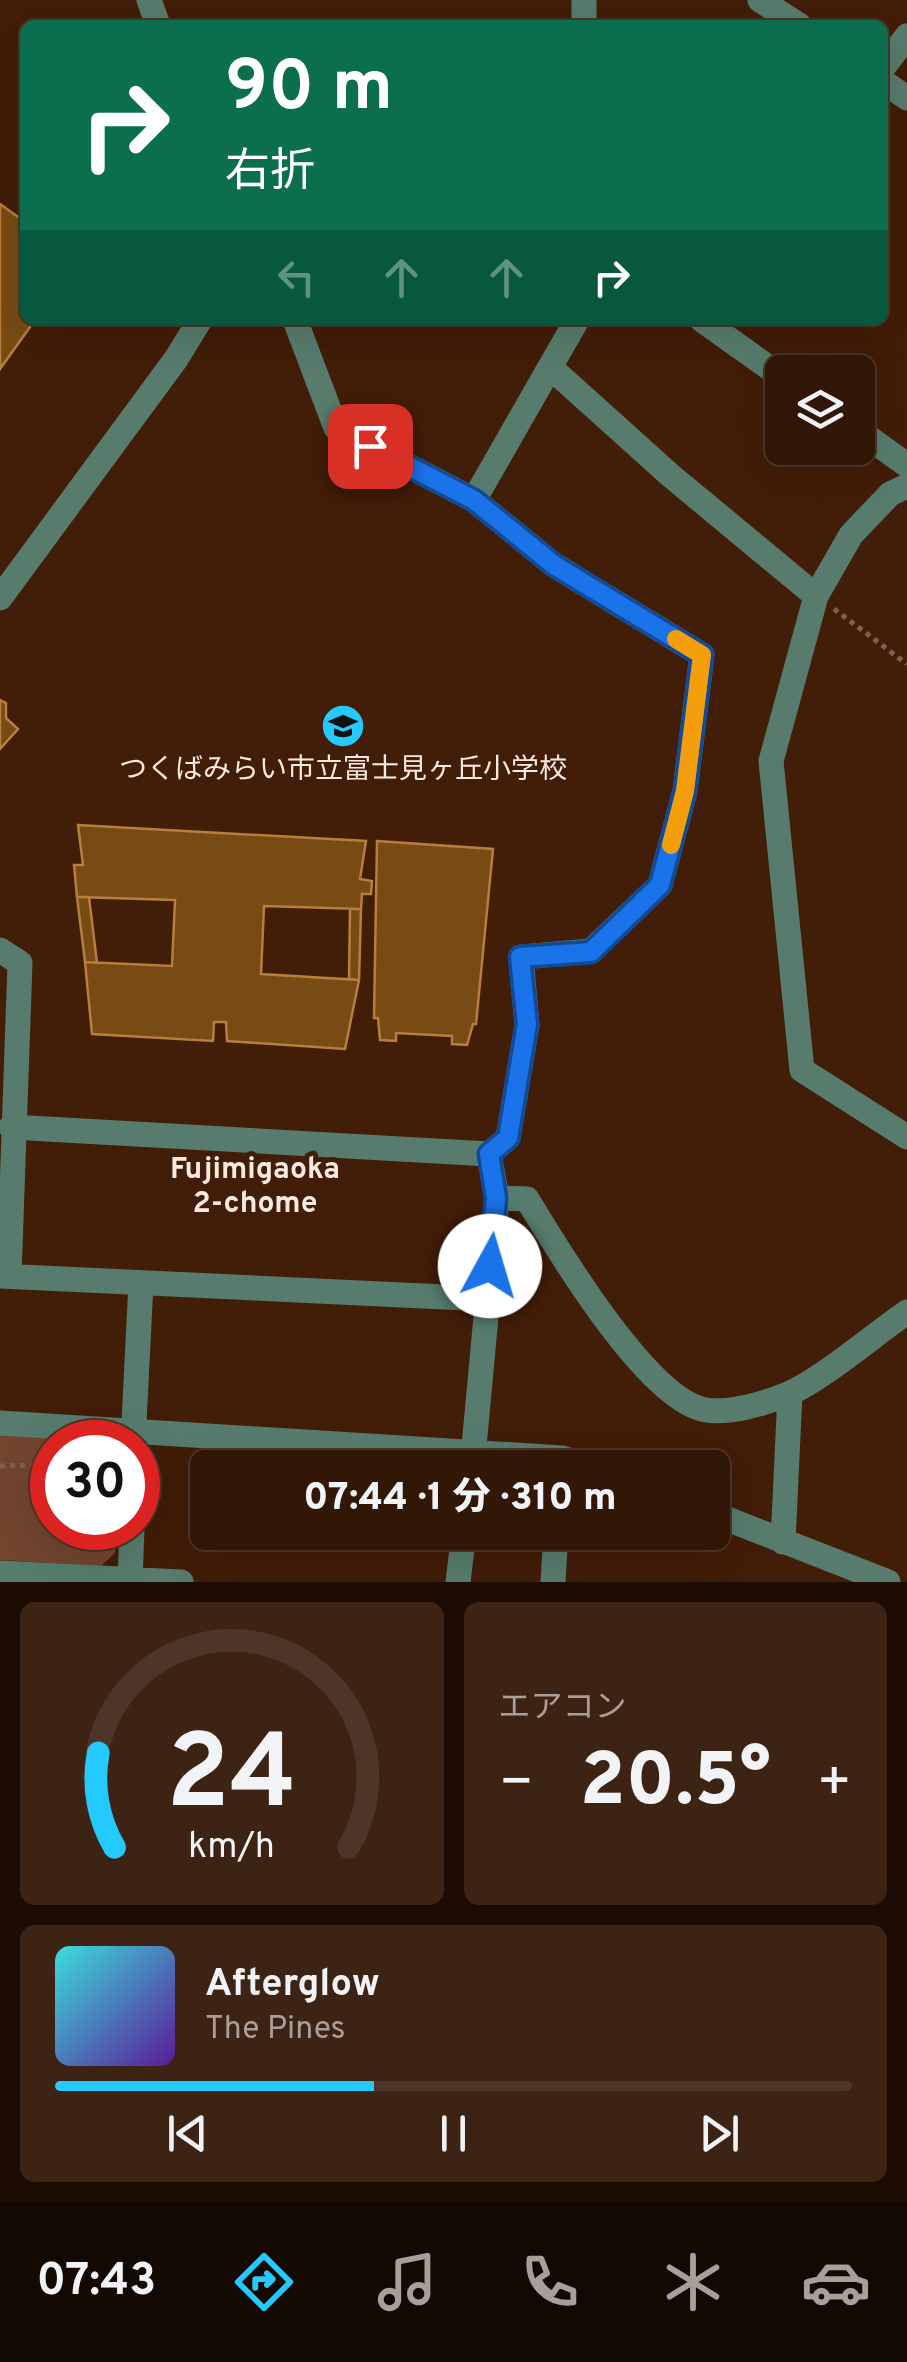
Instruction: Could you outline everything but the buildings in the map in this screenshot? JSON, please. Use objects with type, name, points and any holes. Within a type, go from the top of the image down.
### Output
[{"type":"street","points":[[760,0],[791,20]]},
{"type":"street","points":[[888,61],[907,36]]},
{"type":"street","points":[[0,598],[197,325]]},
{"type":"street","points":[[11,1127],[489,1154],[508,1138],[524,1044],[527,1024],[520,957],[591,952],[660,885],[685,791],[702,655],[554,565],[474,500],[336,428],[296,325]]},
{"type":"street","points":[[474,500],[574,325]]},
{"type":"street","points":[[709,325],[765,365]]},
{"type":"street","points":[[550,368],[670,476],[816,596]]},
{"type":"street","points":[[875,442],[907,466]]},
{"type":"street","points":[[907,486],[890,494],[850,534],[816,596],[771,761],[802,1070],[907,1137]]},
{"type":"street","points":[[0,950],[20,963],[5,1276],[487,1300]]},
{"type":"street","points":[[474,1450],[496,1198],[489,1154]]},
{"type":"street","points":[[496,1198],[527,1200],[562,1256],[651,1377],[672,1396],[706,1410],[746,1406],[790,1393],[907,1312]]},
{"type":"street","points":[[134,1420],[140,1283]]},
{"type":"street","points":[[782,1542],[790,1393]]},
{"type":"street","points":[[0,1423],[30,1426]]},
{"type":"street","points":[[160,1438],[331,1450]]},
{"type":"street","points":[[730,1520],[888,1582]]},
{"type":"street","points":[[130,1581],[131,1550]]},
{"type":"street","points":[[458,1582],[462,1550]]},
{"type":"street","points":[[552,1582],[555,1550]]},
{"type":"street","points":[[0,1573],[181,1582]]},
{"type":"path","points":[[816,596],[907,664]]},
{"type":"path","points":[[0,1466],[30,1465]]},
{"type":"shaded area","points":[[0,1435],[30,1437],[30,1550],[115,1550],[115,1553],[101,1566],[0,1560]]},
{"type":"slow traffic","points":[[671,845],[685,791],[702,655],[676,639]]},
{"type":"place","name":"つくばみらい市立富士見ヶ丘小学校","points":[[343,726]]},
{"type":"district","name":"Fujimigaoka 2-chome","points":[[255,1187]]},
{"type":"route","points":[[370,446],[474,500],[554,565],[702,655],[685,791],[660,885],[591,952],[520,957],[527,1024],[508,1138],[489,1154],[496,1198],[490,1266]]}]
